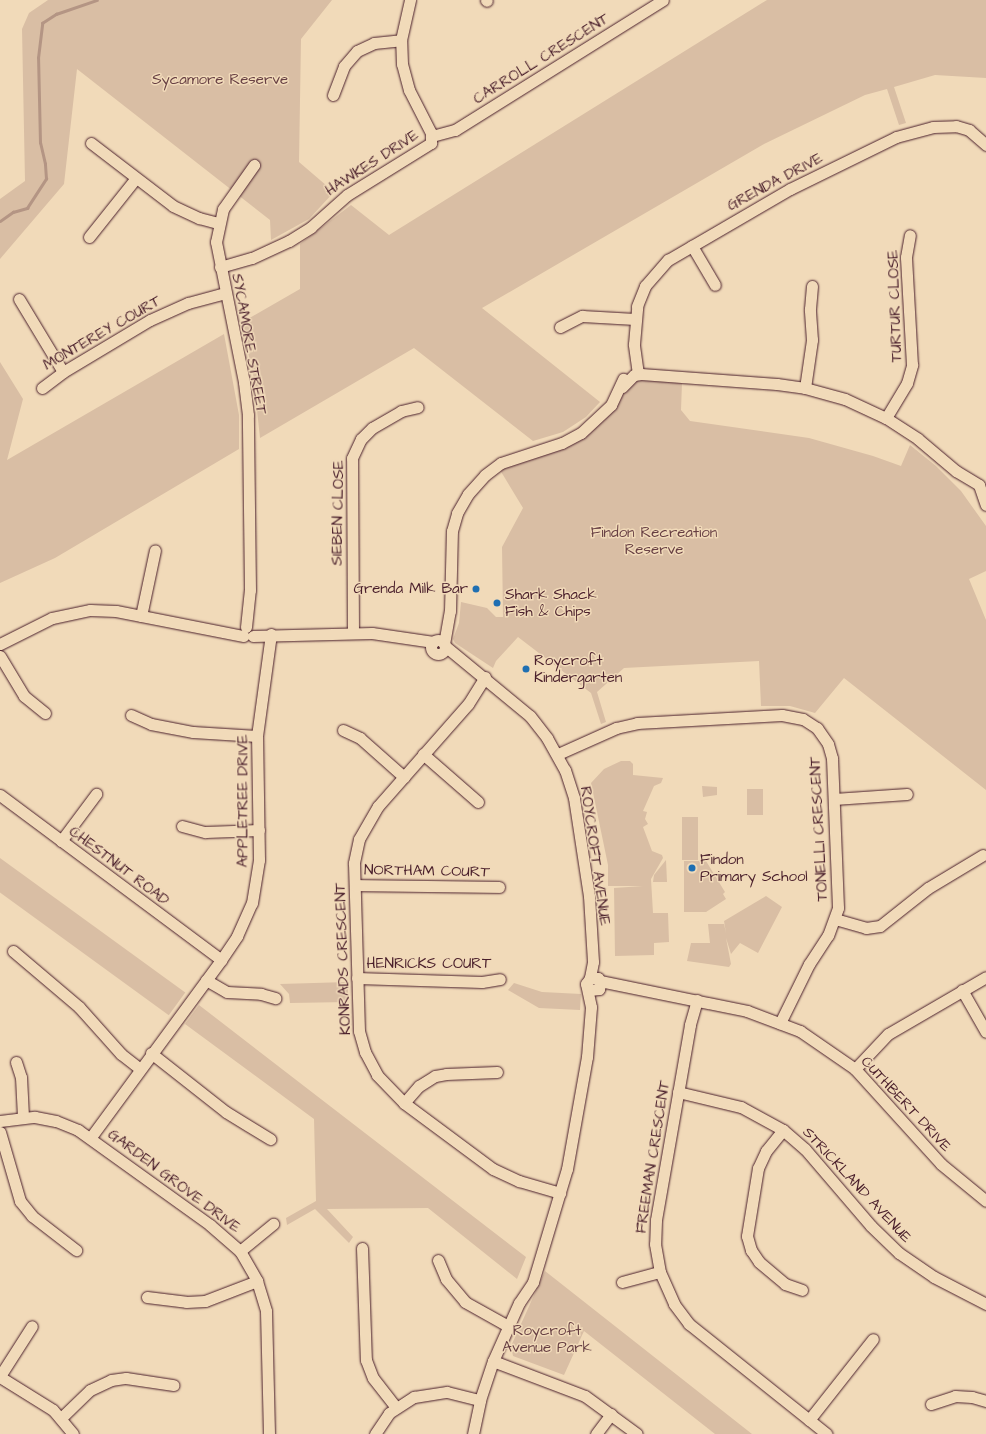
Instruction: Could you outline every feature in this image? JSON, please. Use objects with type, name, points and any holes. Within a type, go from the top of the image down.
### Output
[{"type":"street","name":"HAWKES DRIVE","points":[[220,267],[266,252],[300,233],[347,195],[428,146],[432,136],[409,90],[402,64],[401,40],[410,0]]},
{"type":"street","name":"CARROLL CRESCENT","points":[[432,136],[455,130],[663,0]]},
{"type":"street","points":[[333,95],[344,66],[357,52],[374,43],[401,40]]},
{"type":"street","name":"GRENDA DRIVE","points":[[636,370],[630,358],[634,344],[635,319],[640,294],[651,278],[668,260],[790,189],[908,133],[933,127],[956,126],[969,130],[986,145]]},
{"type":"street","points":[[91,143],[178,209],[218,223]]},
{"type":"street","name":"SYCAMORE STREET","points":[[249,630],[248,414],[244,382],[216,242],[218,223],[227,201],[254,165]]},
{"type":"street","points":[[89,237],[136,178]]},
{"type":"street","name":"TURTUR CLOSE","points":[[886,418],[907,383],[913,361],[906,257],[910,235]]},
{"type":"street","points":[[692,246],[715,285]]},
{"type":"street","points":[[805,388],[812,340],[810,309],[812,286]]},
{"type":"street","name":"MONTEREY COURT","points":[[42,388],[63,372],[150,320],[188,303],[225,293]]},
{"type":"street","points":[[19,299],[63,372]]},
{"type":"street","points":[[560,326],[582,316],[635,319]]},
{"type":"street","points":[[439,646],[450,611],[452,531],[457,513],[468,494],[485,475],[501,463],[562,443],[581,433],[611,405],[622,387],[636,370],[657,375],[805,388],[846,399],[886,418],[924,443],[956,472],[980,485],[986,507]]},
{"type":"street","name":"SIEBEN CLOSE","points":[[353,633],[352,458],[361,439],[372,428],[401,411],[418,406]]},
{"type":"street","points":[[140,616],[155,550]]},
{"type":"street","name":"ROYCROFT AVENUE","points":[[0,644],[52,618],[76,612],[103,610],[228,631],[249,630],[271,634],[353,633],[400,636],[439,646],[458,657],[488,679],[530,716],[559,757],[570,783],[576,811],[589,896],[593,962],[596,984],[591,1007],[584,1085],[573,1142],[560,1193],[537,1260],[533,1282],[519,1303],[493,1360],[480,1400],[473,1434]]},
{"type":"street","name":"APPLETREE DRIVE","points":[[89,1136],[221,960],[237,936],[252,903],[258,876],[259,830],[257,736],[271,634]]},
{"type":"street","points":[[0,656],[24,696],[45,713]]},
{"type":"street","name":"KONRADS CRESCENT","points":[[488,679],[468,704],[378,806],[363,829],[356,850],[355,885],[359,1025],[365,1052],[385,1086],[404,1103],[493,1169],[519,1181],[560,1193]]},
{"type":"street","points":[[131,715],[151,724],[193,732],[257,736]]},
{"type":"street","name":"TONELLI CRESCENT","points":[[559,757],[616,728],[637,723],[789,715],[803,719],[817,728],[828,744],[832,758],[839,887],[835,919],[809,964],[782,1024]]},
{"type":"street","points":[[343,730],[360,738],[404,777]]},
{"type":"street","points":[[423,754],[478,802]]},
{"type":"street","points":[[61,841],[96,794]]},
{"type":"street","points":[[834,799],[907,794]]},
{"type":"street","name":"CHESTNUT ROAD","points":[[0,795],[221,960]]},
{"type":"street","points":[[182,826],[205,832],[259,830]]},
{"type":"street","points":[[835,919],[866,928],[880,926],[928,888],[983,855]]},
{"type":"street","name":"NORTHAM COURT","points":[[355,885],[498,888]]},
{"type":"street","points":[[13,951],[79,1007],[121,1054],[140,1068]]},
{"type":"street","points":[[855,1069],[888,1034],[986,977]]},
{"type":"street","name":"HENRICKS COURT","points":[[357,978],[482,982],[500,979]]},
{"type":"street","points":[[206,980],[227,992],[261,994],[275,998]]},
{"type":"street","name":"CUTHBERT DRIVE","points":[[596,984],[614,985],[694,999],[748,1011],[782,1024],[822,1044],[855,1069],[941,1164],[986,1200]]},
{"type":"street","points":[[962,990],[986,1032]]},
{"type":"street","name":"FREEMAN CRESCENT","points":[[694,999],[656,1220],[655,1244],[660,1272],[674,1304],[689,1324],[827,1434]]},
{"type":"street","points":[[152,1053],[226,1112],[270,1139]]},
{"type":"street","points":[[16,1062],[21,1077],[23,1117]]},
{"type":"street","points":[[404,1103],[419,1086],[435,1076],[497,1072]]},
{"type":"street","name":"STRICKLAND AVENUE","points":[[678,1092],[741,1107],[783,1130],[805,1149],[871,1226],[899,1253],[934,1278],[986,1304]]},
{"type":"street","name":"GARDEN GROVE DRIVE","points":[[0,1121],[23,1117],[56,1121],[89,1136],[210,1225],[240,1251],[257,1281],[266,1311],[269,1434]]},
{"type":"street","points":[[783,1130],[766,1151],[758,1168],[747,1236],[751,1250],[760,1262],[785,1284],[802,1290]]},
{"type":"street","points":[[0,1132],[17,1193],[22,1205],[32,1216],[76,1250]]},
{"type":"street","points":[[240,1251],[273,1224]]},
{"type":"street","points":[[362,1248],[366,1360],[373,1378],[396,1407]]},
{"type":"street","points":[[438,1260],[449,1283],[465,1302],[508,1326]]},
{"type":"street","points":[[622,1282],[660,1272]]},
{"type":"street","points":[[147,1297],[186,1302],[204,1301],[257,1281]]},
{"type":"street","points":[[32,1326],[0,1377],[62,1417],[73,1434]]},
{"type":"street","points":[[809,1420],[873,1339]]},
{"type":"street","points":[[493,1360],[575,1391],[611,1414],[637,1434]]},
{"type":"street","points":[[62,1417],[90,1390],[111,1380],[126,1378],[173,1385]]},
{"type":"street","points":[[374,1434],[383,1420],[396,1407],[414,1397],[438,1392],[480,1400]]},
{"type":"street","points":[[931,1404],[955,1396],[972,1397],[986,1401]]},
{"type":"street","points":[[596,1434],[611,1414]]},
{"type":"green space","name":"Sycamore Reserve","points":[[48,0],[332,0],[301,39],[299,162],[334,192],[309,219],[271,240],[270,220],[77,69],[64,184],[0,259],[0,199],[25,181],[22,29],[29,13]]},
{"type":"green space","points":[[767,0],[986,0],[986,78],[935,75],[894,87],[906,123],[899,125],[887,89],[865,95],[764,144],[482,308],[600,402],[586,417],[563,432],[533,441],[414,348],[260,438],[253,373],[241,323],[300,289],[300,244],[351,205],[389,235]]},
{"type":"green space","points":[[224,334],[239,415],[239,449],[55,558],[0,583],[0,362],[23,399],[7,460]]},
{"type":"green space","name":"Findon Recreation Reserve","points":[[634,377],[682,383],[681,410],[690,421],[809,438],[873,456],[901,466],[910,445],[936,466],[961,491],[986,526],[986,571],[969,579],[986,620],[986,790],[844,678],[815,713],[790,706],[761,706],[759,661],[624,668],[597,692],[606,722],[601,724],[591,693],[518,637],[496,661],[493,668],[455,643],[453,639],[459,623],[461,602],[487,608],[496,617],[503,617],[502,547],[523,508],[500,470],[520,460],[556,451],[590,433],[611,412]]},
{"type":"green space","points":[[621,761],[630,761],[633,764],[633,775],[663,778],[661,783],[654,786],[643,811],[647,812],[645,819],[648,824],[643,827],[652,851],[662,855],[663,858],[651,879],[653,913],[668,913],[669,942],[654,943],[654,955],[615,956],[614,888],[643,886],[608,886],[608,865],[591,783],[604,769]]},
{"type":"green space","points":[[702,786],[717,787],[717,795],[703,797]]},
{"type":"green space","points":[[747,789],[763,789],[763,815],[747,815]]},
{"type":"green space","points":[[682,817],[698,817],[698,860],[682,860]]},
{"type":"green space","points":[[0,858],[185,993],[169,1015],[0,893]]},
{"type":"green space","points":[[666,860],[667,882],[653,882],[654,875]]},
{"type":"green space","points":[[684,861],[706,861],[725,892],[723,894],[726,899],[706,912],[684,912]]},
{"type":"green space","points":[[766,896],[782,907],[758,953],[740,943],[731,954],[726,938],[731,964],[729,967],[687,961],[691,943],[710,943],[708,924],[724,924],[726,933],[724,921]]},
{"type":"green space","points":[[348,982],[348,1002],[290,1003],[289,994],[280,984]]},
{"type":"green space","points":[[514,983],[542,992],[581,994],[580,1010],[539,1008],[508,990]]},
{"type":"green space","points":[[199,1005],[526,1257],[517,1279],[428,1208],[327,1209],[353,1237],[349,1243],[315,1209],[287,1225],[286,1218],[316,1201],[314,1119],[185,1024]]},
{"type":"green space","name":"Roycroft Avenue Park","points":[[545,1271],[752,1434],[715,1434],[584,1331],[564,1375],[513,1356],[511,1346]]},
{"type":"waterway","points":[[0,221],[13,212],[27,208],[46,179],[45,164],[40,143],[38,58],[42,23],[56,14],[97,0]]},
{"type":"place","name":"Grenda Milk Bar","points":[[476,589]]},
{"type":"place","name":"Shark Shack Fish & Chips","points":[[497,603]]},
{"type":"place","name":"Roycroft Kindergarten","points":[[526,669]]},
{"type":"place","name":"Findon Primary School","points":[[692,868]]}]
